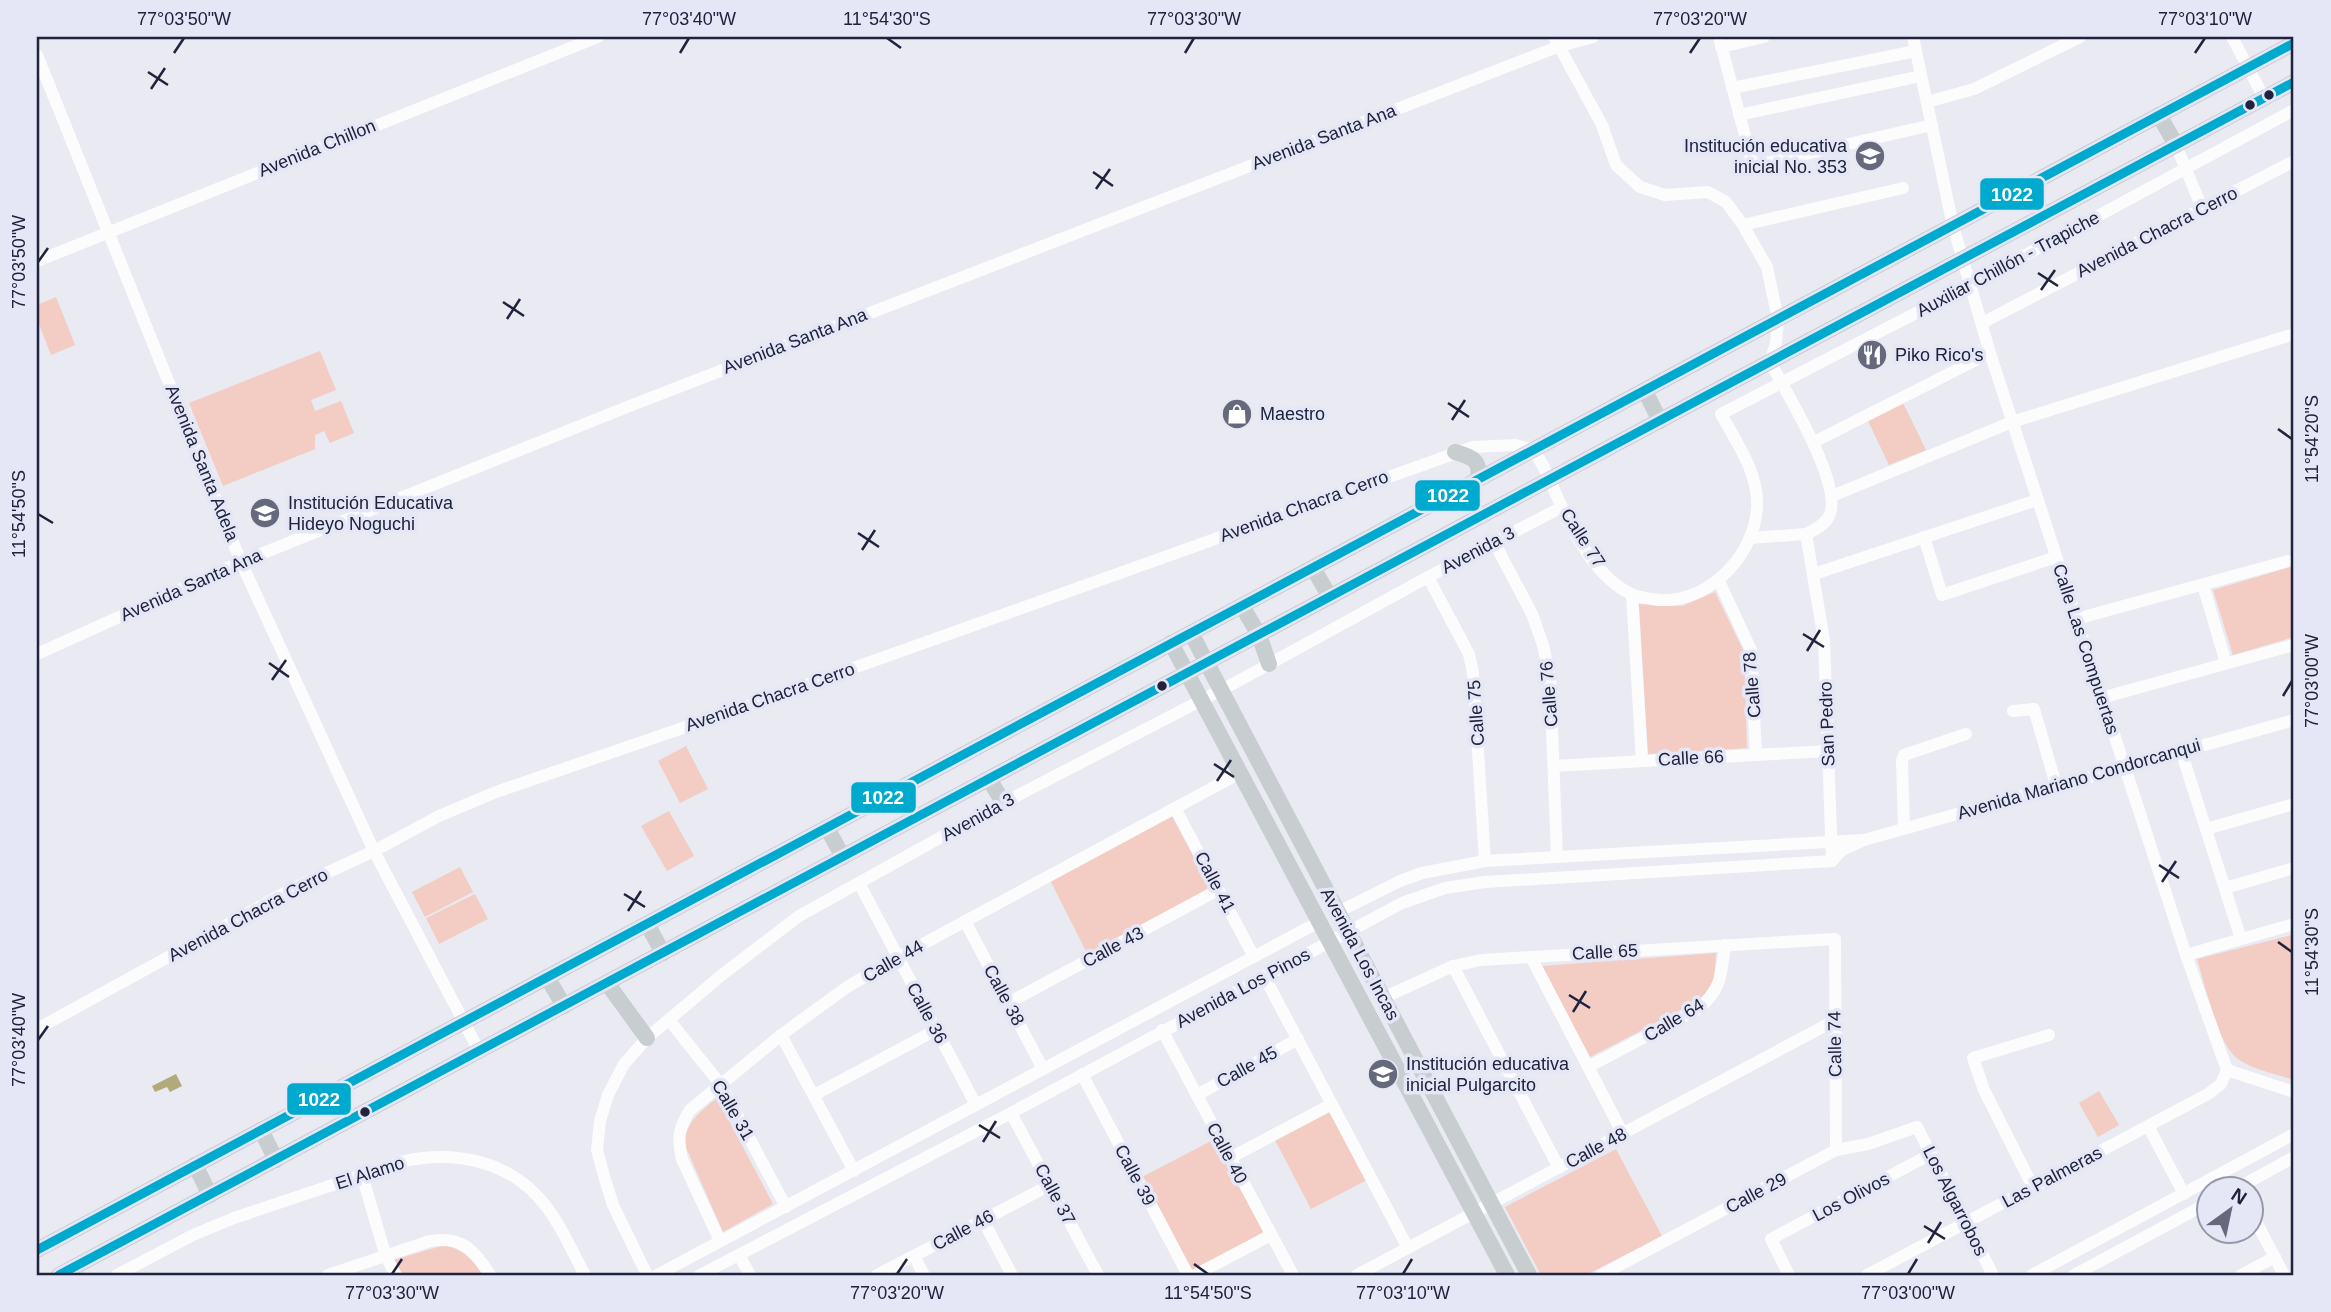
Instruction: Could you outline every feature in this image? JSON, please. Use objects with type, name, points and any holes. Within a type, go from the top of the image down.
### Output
[{"type":"main road","points":[[37,1250],[2294,43]]},
{"type":"main road","points":[[59,1275],[2294,82]]},
{"type":"main road","points":[[2159,115],[2176,145]]},
{"type":"main road","points":[[1644,391],[1660,421]]},
{"type":"main road","points":[[1455,452],[1477,462],[1478,480]]},
{"type":"main road","points":[[1313,568],[1330,597]]},
{"type":"main road","points":[[1242,606],[1259,635],[1269,664]]},
{"type":"main road","name":"Avenida Los Incas","points":[[1191,633],[1529,1275]]},
{"type":"main road","name":"Avenida Los Incas","points":[[1171,643],[1504,1270]]},
{"type":"main road","points":[[989,779],[1003,802]]},
{"type":"main road","points":[[827,828],[843,857]]},
{"type":"main road","points":[[647,923],[663,953]]},
{"type":"main road","points":[[547,977],[564,1006]]},
{"type":"main road","points":[[607,983],[647,1038]]},
{"type":"main road","points":[[261,1130],[276,1160]]},
{"type":"main road","points":[[195,1165],[210,1195]]},
{"type":"main road","points":[[1504,1270],[1520,1256]]},
{"type":"street","name":"Avenida Chillon","points":[[37,261],[598,37]]},
{"type":"street","name":"Avenida Santa Ana","points":[[37,654],[241,562],[899,300],[1557,41],[1593,37]]},
{"type":"street","points":[[1765,37],[1720,42],[1753,166],[1932,125]]},
{"type":"street","name":"Calle Las Compuertas","points":[[1913,37],[1953,226],[1990,353],[2101,698],[2227,1070]]},
{"type":"street","points":[[1927,102],[1973,89],[2080,37]]},
{"type":"street","points":[[2231,37],[2264,98]]},
{"type":"street","points":[[1557,41],[1602,125],[1616,165],[1640,187],[1665,195],[1708,191],[1726,202],[1743,225],[1767,267],[1778,319],[1776,344],[1770,362],[1814,442],[1832,496],[1829,517],[1818,528],[1806,534],[1750,538],[1719,581],[1700,592],[1679,600],[1658,600],[1632,595],[1642,761]]},
{"type":"street","points":[[1732,88],[1916,51]]},
{"type":"street","name":"Avenida Santa Adela","points":[[37,55],[241,562],[374,851],[479,1051]]},
{"type":"street","points":[[1739,115],[1922,76]]},
{"type":"street","name":"Auxiliar Chillón - Trapiche","points":[[1750,538],[1757,508],[1752,473],[1721,414],[1970,285],[2294,110]]},
{"type":"street","points":[[2176,145],[2202,208]]},
{"type":"street","name":"Avenida Chacra Cerro","points":[[1982,323],[2294,161]]},
{"type":"street","points":[[1743,225],[1903,188]]},
{"type":"street","points":[[1832,496],[2012,422],[2294,334]]},
{"type":"street","points":[[1814,442],[1990,353]]},
{"type":"street","name":"Avenida Chacra Cerro","points":[[37,1029],[292,890],[439,816],[496,792],[747,706],[1455,452],[1502,444],[1533,450]]},
{"type":"street","name":"Calle 77","points":[[1533,450],[1591,558],[1610,579],[1632,595]]},
{"type":"street","points":[[1814,574],[2037,500]]},
{"type":"street","name":"Avenida 3","points":[[647,1275],[613,1205],[597,1150],[600,1121],[608,1095],[624,1064],[647,1038],[723,974],[799,916],[1003,802],[1221,690],[1562,507]]},
{"type":"street","name":"San Pedro","points":[[1806,534],[1824,640],[1832,861]]},
{"type":"street","points":[[1924,537],[1942,595],[2056,557]]},
{"type":"street","name":"Calle 76","points":[[1494,542],[1532,614],[1543,645],[1550,678],[1557,857]]},
{"type":"street","points":[[2076,619],[2288,561]]},
{"type":"street","name":"Calle 75","points":[[1428,577],[1469,654],[1473,673],[1485,861]]},
{"type":"street","name":"Calle 78","points":[[1719,581],[1751,650],[1756,755]]},
{"type":"street","points":[[2203,584],[2225,663]]},
{"type":"street","points":[[2101,698],[2294,645]]},
{"type":"street","points":[[2013,711],[2034,709],[2056,785]]},
{"type":"street","name":"Avenida Mariano Condorcanqui","points":[[1832,861],[1842,850],[1864,840],[2294,720]]},
{"type":"street","points":[[1905,828],[1904,755],[1966,734]]},
{"type":"street","name":"Calle 66","points":[[1554,766],[1828,751]]},
{"type":"street","points":[[2181,751],[2241,939]]},
{"type":"street","name":"Calle 44","points":[[720,1241],[682,1159],[679,1134],[681,1124],[690,1110],[781,1035],[847,987],[1240,773]]},
{"type":"street","points":[[2206,829],[2294,804]]},
{"type":"street","name":"Calle 41","points":[[1175,808],[1254,957]]},
{"type":"street","name":"Avenida Mariano Condorcanqui","points":[[1831,841],[1864,840]]},
{"type":"street","points":[[1338,912],[1422,873],[1485,861],[1831,841]]},
{"type":"street","name":"Avenida Los Pinos","points":[[700,1275],[1012,1113],[1329,941],[1423,894],[1485,882],[1832,861]]},
{"type":"street","points":[[2225,888],[2294,868]]},
{"type":"street","name":"Calle 36","points":[[859,883],[976,1105]]},
{"type":"street","name":"Calle 43","points":[[1008,1003],[1218,890]]},
{"type":"street","name":"Calle 38","points":[[965,921],[1043,1069]]},
{"type":"street","name":"Avenida Los Pinos","points":[[657,1275],[1319,922]]},
{"type":"street","points":[[2186,955],[2294,924]]},
{"type":"street","points":[[1303,930],[1313,950]]},
{"type":"street","name":"Calle 65","points":[[1383,998],[1452,966],[1481,960],[1835,939]]},
{"type":"street","name":"Calle 74","points":[[1835,939],[1836,1150]]},
{"type":"street","name":"Calle 64","points":[[1588,1067],[1696,1010],[1708,1001],[1721,979],[1724,945]]},
{"type":"street","points":[[1531,957],[1623,1134]]},
{"type":"street","points":[[1452,966],[1559,1168]]},
{"type":"street","points":[[1264,976],[1408,1248]]},
{"type":"street","name":"Calle 31","points":[[669,1020],[721,1085],[786,1207]]},
{"type":"street","name":"Calle 48","points":[[1357,1275],[1834,1021]]},
{"type":"street","points":[[814,1096],[936,1030]]},
{"type":"street","name":"Calle 40","points":[[1162,1030],[1293,1275]]},
{"type":"street","points":[[781,1035],[854,1171]]},
{"type":"street","points":[[2033,1187],[1984,1090],[1973,1059],[1974,1056],[2049,1035]]},
{"type":"street","name":"Calle 45","points":[[1197,1095],[1298,1039]]},
{"type":"street","points":[[2227,1070],[2294,1092]]},
{"type":"street","name":"Las Palmeras","points":[[1867,1275],[2208,1094],[2221,1084],[2227,1070]]},
{"type":"street","name":"Calle 39","points":[[1082,1074],[1188,1275]]},
{"type":"street","points":[[1230,1158],[1332,1104]]},
{"type":"street","name":"Calle 37","points":[[1012,1113],[1098,1275]]},
{"type":"street","points":[[2147,1126],[2184,1194]]},
{"type":"street","name":"Calle 29","points":[[1601,1275],[1616,1272],[1836,1150],[1868,1144],[1917,1127]]},
{"type":"street","name":"Los Algarrobos","points":[[1917,1127],[1993,1275]]},
{"type":"street","points":[[2032,1275],[2294,1134]]},
{"type":"street","name":"Los Olivos","points":[[1789,1275],[1771,1239],[1931,1154]]},
{"type":"street","name":"El Alamo","points":[[125,1273],[193,1235],[234,1218],[404,1161],[437,1156],[472,1159],[499,1168],[516,1178],[545,1205],[583,1272]]},
{"type":"street","points":[[2260,1176],[2294,1157]]},
{"type":"street","points":[[362,1175],[386,1257],[396,1275]]},
{"type":"street","name":"Calle 46","points":[[877,1275],[1050,1185]]},
{"type":"street","points":[[818,1190],[827,1209]]},
{"type":"street","points":[[2074,1275],[2194,1211]]},
{"type":"street","points":[[983,1220],[1012,1275]]},
{"type":"street","points":[[1195,1275],[1271,1235]]},
{"type":"street","points":[[2264,1236],[2284,1275]]},
{"type":"street","points":[[328,1275],[446,1238],[468,1248],[481,1260],[490,1275]]},
{"type":"street","points":[[636,1252],[643,1259],[656,1264],[669,1265],[683,1261]]},
{"type":"street","points":[[739,1255],[750,1275]]},
{"type":"street","points":[[914,1256],[925,1275]]},
{"type":"street","points":[[2241,1275],[2275,1257]]},
{"type":"shaded area","points":[[56,297],[75,345],[51,355],[37,319],[37,305]]},
{"type":"shaded area","points":[[320,351],[336,390],[311,400],[315,411],[341,401],[354,433],[330,443],[324,431],[315,435],[315,449],[223,486],[189,403]]},
{"type":"shaded area","points":[[1903,403],[1926,450],[1889,465],[1868,421]]},
{"type":"shaded area","points":[[2294,566],[2294,637],[2233,655],[2213,590]]},
{"type":"shaded area","points":[[1715,592],[1744,652],[1747,748],[1648,754],[1639,604],[1682,606]]},
{"type":"shaded area","points":[[686,746],[708,789],[680,803],[658,761]]},
{"type":"shaded area","points":[[669,811],[694,856],[667,871],[641,826]]},
{"type":"shaded area","points":[[1172,816],[1211,890],[1088,955],[1050,880]]},
{"type":"shaded area","points":[[460,867],[473,892],[425,917],[412,892]]},
{"type":"shaded area","points":[[475,894],[488,919],[439,944],[426,918]]},
{"type":"shaded area","points":[[2292,935],[2294,1080],[2251,1066],[2231,1052],[2218,1028],[2197,959]]},
{"type":"shaded area","points":[[1716,953],[1714,979],[1702,999],[1590,1057],[1542,966]]},
{"type":"shaded area","points":[[176,1074],[182,1086],[170,1092],[167,1087],[155,1092],[152,1086]]},
{"type":"shaded area","points":[[2099,1091],[2119,1125],[2098,1137],[2079,1103]]},
{"type":"shaded area","points":[[717,1098],[773,1204],[723,1232],[684,1143],[688,1129],[700,1112]]},
{"type":"shaded area","points":[[1331,1111],[1367,1180],[1311,1209],[1275,1140]]},
{"type":"shaded area","points":[[1215,1139],[1265,1235],[1192,1273],[1142,1177]]},
{"type":"shaded area","points":[[1616,1149],[1662,1236],[1586,1275],[1541,1275],[1505,1207]]},
{"type":"shaded area","points":[[445,1245],[467,1256],[483,1275],[401,1275],[393,1260]]},
{"type":"transit line","name":"1022","points":[[37,1250],[2294,43]]},
{"type":"transit line","name":"1022","points":[[59,1275],[2294,82]]},
{"type":"place","name":"Institución educativa inicial No. 353","points":[[1870,156]]},
{"type":"place","name":"Piko Rico's","points":[[1872,355]]},
{"type":"place","name":"Maestro","points":[[1237,414]]},
{"type":"place","name":"Institución Educativa Hideyo Noguchi","points":[[265,513]]},
{"type":"place","name":"Institución educativa inicial Pulgarcito","points":[[1383,1074]]}]
